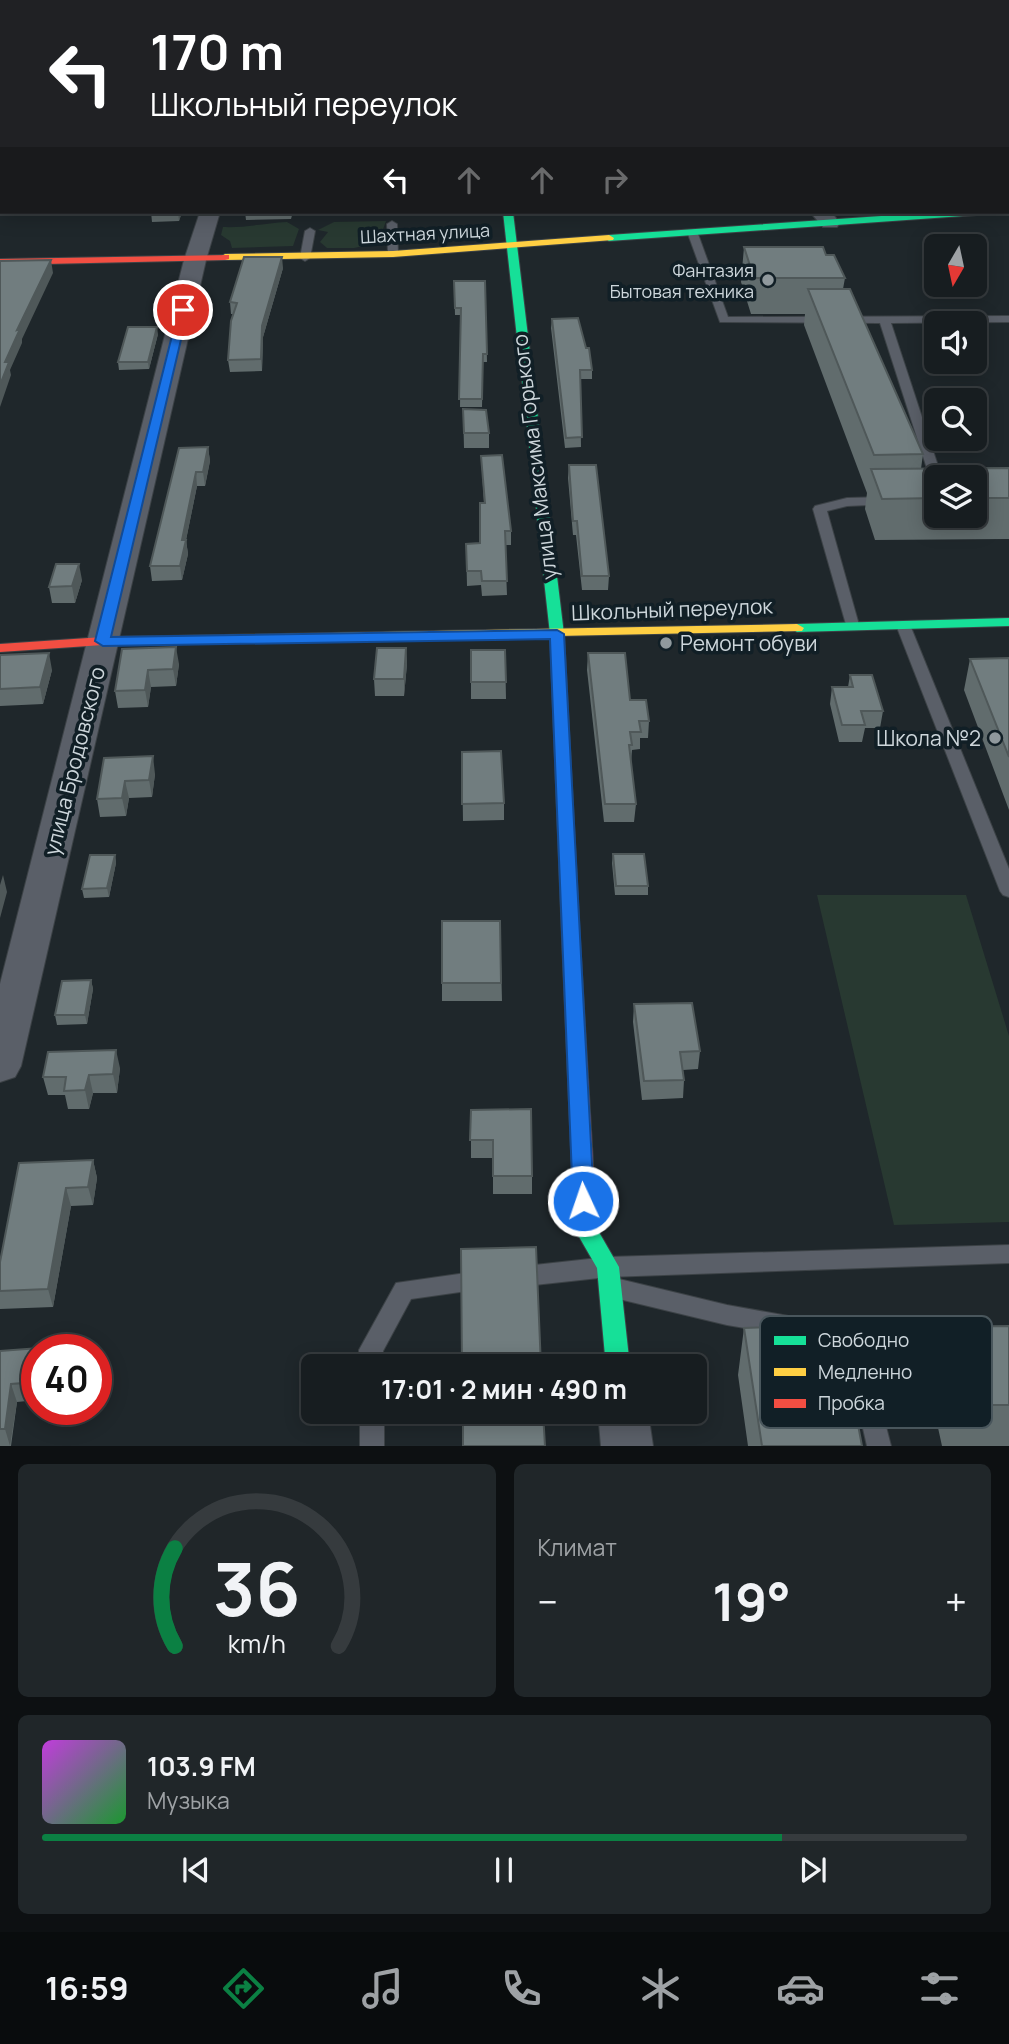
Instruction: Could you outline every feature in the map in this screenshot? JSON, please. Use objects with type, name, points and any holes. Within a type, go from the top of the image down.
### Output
[{"type":"street","name":"улица Бродовского","points":[[0,1066],[195,260],[209,214]]},
{"type":"street","name":"улица Максима Горького","points":[[508,214],[557,634],[585,1228],[609,1277],[617,1354]]},
{"type":"street","name":"Шахтная улица","points":[[0,262],[304,258],[393,254],[693,234],[825,217],[916,214]]},
{"type":"street","name":"Школьный переулок","points":[[0,648],[103,641],[557,634],[1009,622]]},
{"type":"street","points":[[624,1424],[627,1446]]},
{"type":"lane","points":[[392,225],[393,254]]},
{"type":"lane","points":[[304,258],[310,231]]},
{"type":"lane","points":[[693,234],[724,320],[1009,319]]},
{"type":"lane","points":[[884,318],[932,465]]},
{"type":"lane","points":[[852,625],[820,509],[847,502],[898,501]]},
{"type":"lane","points":[[903,625],[1009,891]]},
{"type":"lane","points":[[371,1354],[404,1290],[1009,1254]]},
{"type":"lane","points":[[609,1277],[727,1315],[760,1320]]},
{"type":"lane","points":[[372,1424],[372,1446]]},
{"type":"lane","points":[[875,1428],[879,1446]]},
{"type":"green space","points":[[386,221],[378,243],[354,248],[327,248],[320,242],[328,232],[318,230],[334,222]]},
{"type":"green space","points":[[287,222],[299,229],[293,246],[232,248],[230,241],[221,235],[223,227]]},
{"type":"green space","points":[[817,895],[966,895],[1009,1036],[1009,1222],[894,1225]]},
{"type":"building","points":[[744,247],[823,247],[826,255],[834,255],[845,278],[754,278]]},
{"type":"building","points":[[244,257],[282,257],[262,326],[261,359],[228,360],[231,321],[237,303],[230,302]]},
{"type":"building","points":[[51,260],[17,330],[20,329],[5,362],[9,362],[0,385],[0,261]]},
{"type":"building","points":[[454,281],[485,281],[487,354],[483,354],[482,399],[459,399],[461,308],[455,308]]},
{"type":"building","points":[[808,289],[850,289],[923,454],[874,455]]},
{"type":"building","points":[[578,318],[586,348],[589,348],[592,370],[580,370],[582,437],[566,438],[552,319]]},
{"type":"building","points":[[128,327],[157,327],[148,362],[118,362]]},
{"type":"building","points":[[463,409],[486,410],[489,433],[464,433]]},
{"type":"building","points":[[208,447],[203,472],[196,472],[182,540],[186,540],[180,566],[150,566],[179,448]]},
{"type":"building","points":[[502,455],[511,531],[505,531],[507,581],[482,581],[481,571],[467,571],[466,544],[480,543],[480,503],[485,503],[481,456]]},
{"type":"building","points":[[569,465],[596,465],[609,576],[582,576],[577,521],[573,521]]},
{"type":"building","points":[[987,468],[1009,468],[1009,498],[987,498]]},
{"type":"building","points":[[871,469],[924,469],[924,498],[882,499]]},
{"type":"building","points":[[56,564],[79,564],[72,586],[49,587]]},
{"type":"building","points":[[176,647],[173,669],[148,670],[145,690],[115,691],[122,649]]},
{"type":"building","points":[[377,648],[406,648],[404,679],[374,679]]},
{"type":"building","points":[[471,650],[505,650],[506,682],[471,682]]},
{"type":"building","points":[[49,653],[40,687],[0,689],[0,655]]},
{"type":"building","points":[[588,653],[625,653],[630,700],[646,700],[649,721],[639,721],[641,732],[630,732],[636,804],[605,804]]},
{"type":"building","points":[[1009,658],[1009,757],[970,659]]},
{"type":"building","points":[[850,675],[872,675],[883,711],[861,711],[865,725],[842,725],[832,687],[853,687]]},
{"type":"building","points":[[501,751],[504,803],[462,804],[462,752]]},
{"type":"building","points":[[153,756],[149,780],[125,781],[122,798],[97,799],[104,758]]},
{"type":"building","points":[[613,854],[644,854],[648,886],[616,886]]},
{"type":"building","points":[[90,855],[115,855],[107,888],[82,889]]},
{"type":"building","points":[[442,921],[500,921],[501,983],[442,983]]},
{"type":"building","points":[[91,980],[85,1015],[55,1015],[62,981]]},
{"type":"building","points":[[692,1003],[700,1051],[680,1052],[684,1080],[644,1081],[634,1004]]},
{"type":"building","points":[[116,1050],[113,1074],[89,1075],[85,1090],[64,1091],[66,1077],[43,1077],[48,1052]]},
{"type":"building","points":[[531,1109],[532,1176],[493,1176],[493,1140],[470,1140],[471,1110]]},
{"type":"building","points":[[93,1160],[88,1187],[66,1188],[48,1289],[0,1291],[0,1262],[19,1163]]},
{"type":"building","points":[[536,1247],[540,1354],[462,1354],[461,1249]]},
{"type":"building","points":[[992,1326],[1009,1326],[1009,1405],[992,1405]]},
{"type":"building","points":[[760,1327],[760,1428],[859,1428],[862,1446],[762,1446],[744,1328]]},
{"type":"building","points":[[21,1349],[21,1383],[11,1384],[5,1429],[0,1429],[0,1351]]},
{"type":"building","points":[[463,1424],[544,1424],[545,1446],[463,1446]]},
{"type":"traffic: fast","points":[[508,214],[557,634],[571,939]]},
{"type":"traffic: fast","points":[[609,238],[949,214]]},
{"type":"traffic: fast","points":[[797,628],[1009,622]]},
{"type":"traffic: fast","points":[[584,1198],[585,1228],[608,1267],[617,1354]]},
{"type":"traffic: slow","points":[[225,257],[393,254],[609,238]]},
{"type":"traffic: slow","points":[[223,639],[797,628]]},
{"type":"traffic: jam","points":[[0,262],[225,257]]},
{"type":"traffic: jam","points":[[0,648],[103,641],[223,639]]},
{"type":"traffic: jam","points":[[571,939],[584,1198]]},
{"type":"place","name":"Фантазия Бытовая техника","points":[[768,280]]},
{"type":"place","name":"Ремонт обуви","points":[[666,643]]},
{"type":"place","name":"Школа №2","points":[[995,738]]},
{"type":"route","points":[[183,310],[103,641],[557,634],[583,1201]]}]
